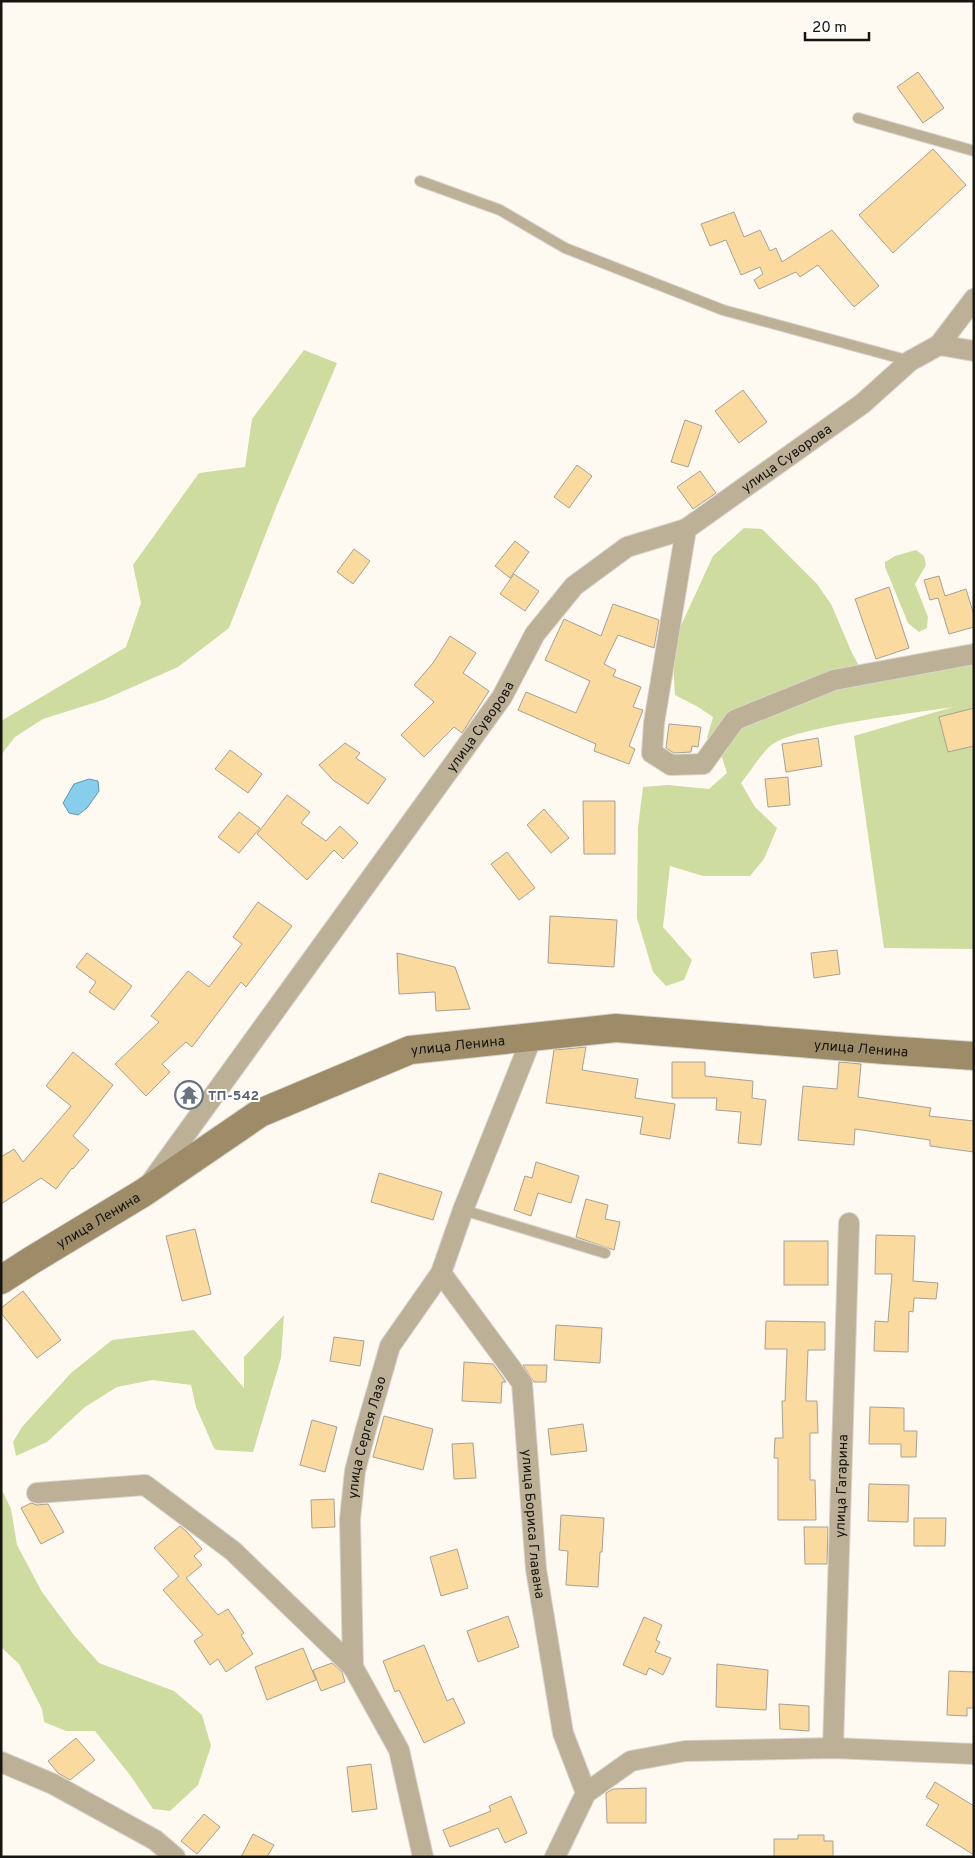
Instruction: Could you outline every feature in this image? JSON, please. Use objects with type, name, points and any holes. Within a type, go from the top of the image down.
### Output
[{"type":"main road","name":"улица Ленина","points":[[1,1280],[143,1193],[260,1113],[410,1050],[616,1028],[974,1056]]},
{"type":"street","name":"улица Суворова","points":[[143,1193],[502,697],[535,634],[574,586],[627,547],[686,529],[862,404],[910,360],[938,345],[974,299]]},
{"type":"street","points":[[938,345],[974,351]]},
{"type":"street","points":[[686,529],[654,722],[652,754],[671,766],[703,764],[735,720],[834,680],[974,654]]},
{"type":"street","name":"улица Сергея Лазо","points":[[424,1857],[399,1750],[353,1667],[350,1519],[356,1471],[390,1346],[441,1273],[463,1210],[532,1037]]},
{"type":"street","name":"улица Гагарина","points":[[833,1748],[849,1224]]},
{"type":"street","name":"улица Бориса Главана","points":[[441,1273],[522,1383],[536,1569],[563,1733],[586,1793]]},
{"type":"street","points":[[36,1493],[144,1485],[234,1551],[353,1667]]},
{"type":"street","points":[[555,1857],[586,1793],[631,1761],[685,1751],[833,1748],[974,1754]]},
{"type":"street","points":[[1,1762],[53,1784],[155,1840],[175,1857]]},
{"type":"lane","points":[[858,118],[974,151]]},
{"type":"lane","points":[[420,182],[500,210],[566,248],[723,310],[910,360]]},
{"type":"lane","points":[[463,1210],[605,1253]]},
{"type":"green space","points":[[304,350],[337,363],[277,505],[229,628],[178,667],[103,700],[43,719],[15,737],[1,755],[1,721],[126,647],[141,603],[133,565],[199,473],[245,467],[252,419]]},
{"type":"green space","points":[[744,528],[762,529],[817,584],[831,604],[852,653],[863,673],[974,664],[974,949],[884,948],[854,736],[953,707],[856,721],[828,727],[782,739],[769,747],[741,783],[755,807],[777,828],[764,859],[750,876],[703,876],[670,866],[663,927],[692,960],[684,980],[666,986],[653,972],[637,918],[638,828],[643,787],[668,785],[709,789],[727,773],[722,757],[707,738],[713,717],[675,695],[672,645],[713,556]]},
{"type":"green space","points":[[916,550],[924,556],[926,565],[915,584],[928,617],[927,628],[919,632],[908,623],[885,567],[885,562],[895,556]]},
{"type":"green space","points":[[284,1315],[281,1358],[253,1452],[217,1450],[214,1448],[196,1407],[191,1385],[152,1380],[117,1387],[85,1407],[47,1442],[16,1456],[13,1442],[22,1427],[71,1373],[112,1340],[194,1330],[244,1388],[244,1357]]},
{"type":"green space","points":[[1,1488],[11,1509],[17,1545],[42,1592],[74,1635],[99,1663],[174,1691],[202,1715],[211,1746],[198,1785],[170,1811],[153,1809],[130,1775],[95,1731],[66,1731],[44,1722],[42,1709],[19,1664],[1,1647]]},
{"type":"water","points":[[89,779],[98,781],[99,791],[87,808],[78,815],[69,813],[63,803],[74,784]]},
{"type":"building","points":[[918,72],[944,108],[923,123],[897,87]]},
{"type":"building","points":[[933,149],[966,185],[893,253],[859,215]]},
{"type":"building","points":[[734,212],[744,237],[760,230],[770,251],[776,248],[782,262],[832,230],[879,286],[854,307],[818,265],[800,277],[796,272],[759,289],[754,280],[763,274],[760,267],[741,275],[726,240],[710,246],[701,224]]},
{"type":"building","points":[[743,390],[767,422],[739,443],[715,411]]},
{"type":"building","points":[[685,420],[702,426],[688,467],[671,462]]},
{"type":"building","points":[[577,465],[592,476],[569,508],[554,497]]},
{"type":"building","points":[[700,471],[716,493],[693,509],[677,487]]},
{"type":"building","points":[[515,541],[529,552],[510,578],[495,566]]},
{"type":"building","points":[[354,549],[370,561],[353,584],[337,572]]},
{"type":"building","points":[[514,574],[539,591],[525,611],[500,594]]},
{"type":"building","points":[[939,576],[945,596],[966,589],[974,615],[974,627],[949,634],[938,598],[930,600],[924,580]]},
{"type":"building","points":[[889,587],[909,648],[876,659],[855,599]]},
{"type":"building","points":[[613,604],[659,620],[654,648],[618,635],[604,664],[616,670],[613,676],[641,687],[633,707],[643,710],[629,746],[635,749],[629,764],[594,751],[596,744],[518,710],[526,692],[576,713],[590,681],[545,660],[564,619],[601,636]]},
{"type":"building","points":[[450,636],[476,653],[463,673],[489,691],[462,733],[454,727],[424,757],[401,735],[434,702],[414,685],[433,663]]},
{"type":"building","points":[[974,708],[974,746],[948,752],[939,717]]},
{"type":"building","points":[[669,724],[701,727],[698,747],[692,746],[691,752],[674,753],[666,748]]},
{"type":"building","points":[[818,738],[822,766],[786,772],[782,744]]},
{"type":"building","points":[[345,743],[360,753],[356,758],[386,779],[368,804],[333,780],[319,765]]},
{"type":"building","points":[[230,750],[262,774],[248,793],[215,769]]},
{"type":"building","points":[[788,777],[790,805],[768,807],[765,779]]},
{"type":"building","points":[[287,795],[310,812],[301,823],[326,841],[340,826],[358,843],[343,859],[334,850],[307,880],[257,834]]},
{"type":"building","points":[[583,801],[615,801],[615,854],[584,854]]},
{"type":"building","points":[[544,809],[569,838],[551,853],[527,825]]},
{"type":"building","points":[[239,812],[260,828],[239,853],[218,837]]},
{"type":"building","points":[[507,852],[535,888],[519,900],[491,864]]},
{"type":"building","points":[[258,902],[292,926],[246,987],[241,982],[192,1047],[186,1042],[162,1064],[170,1072],[146,1096],[115,1064],[159,1022],[151,1016],[188,971],[209,987],[242,944],[233,937]]},
{"type":"building","points":[[550,916],[617,920],[614,967],[548,963]]},
{"type":"building","points":[[837,950],[840,974],[814,978],[811,953]]},
{"type":"building","points":[[87,953],[132,986],[114,1010],[89,992],[96,982],[76,967]]},
{"type":"building","points":[[397,953],[455,967],[470,1009],[436,1011],[435,992],[399,994]]},
{"type":"building","points":[[586,1047],[582,1070],[638,1079],[635,1098],[675,1104],[670,1139],[640,1134],[643,1117],[546,1103],[554,1050]]},
{"type":"building","points":[[73,1052],[113,1085],[73,1136],[89,1150],[56,1189],[41,1178],[1,1204],[1,1157],[14,1149],[23,1162],[71,1106],[46,1086]]},
{"type":"building","points":[[672,1062],[705,1062],[705,1076],[753,1081],[752,1098],[766,1100],[761,1145],[738,1143],[741,1112],[716,1110],[717,1098],[672,1098]]},
{"type":"building","points":[[839,1062],[861,1064],[858,1097],[931,1108],[929,1116],[974,1121],[974,1152],[930,1146],[930,1140],[855,1129],[854,1145],[798,1140],[803,1086],[837,1089]]},
{"type":"building","points":[[536,1162],[579,1176],[571,1203],[538,1193],[531,1216],[514,1210],[525,1176],[532,1178]]},
{"type":"building","points":[[379,1173],[442,1192],[433,1220],[371,1202]]},
{"type":"building","points":[[586,1199],[608,1205],[605,1219],[620,1222],[614,1250],[576,1237]]},
{"type":"building","points":[[195,1229],[211,1294],[182,1301],[166,1236]]},
{"type":"building","points":[[876,1235],[915,1236],[913,1281],[938,1283],[936,1299],[914,1298],[913,1312],[909,1311],[908,1352],[874,1351],[875,1321],[888,1322],[892,1274],[875,1274]]},
{"type":"building","points":[[784,1241],[828,1241],[828,1285],[784,1285]]},
{"type":"building","points":[[23,1291],[61,1340],[37,1358],[1,1313],[1,1308]]},
{"type":"building","points":[[766,1321],[825,1322],[825,1350],[808,1350],[806,1401],[817,1401],[818,1433],[810,1433],[810,1480],[815,1480],[816,1520],[778,1520],[778,1458],[774,1458],[775,1438],[783,1438],[782,1401],[785,1401],[787,1349],[765,1349]]},
{"type":"building","points":[[556,1325],[602,1328],[600,1363],[554,1360]]},
{"type":"building","points":[[334,1337],[364,1341],[360,1366],[330,1361]]},
{"type":"building","points":[[464,1362],[493,1364],[506,1382],[502,1382],[501,1403],[462,1401]]},
{"type":"building","points":[[523,1365],[547,1365],[546,1382],[534,1382]]},
{"type":"building","points":[[870,1407],[904,1408],[904,1431],[917,1431],[916,1457],[901,1457],[901,1444],[869,1444]]},
{"type":"building","points":[[384,1416],[433,1429],[423,1470],[373,1457]]},
{"type":"building","points":[[312,1420],[337,1427],[325,1472],[300,1465]]},
{"type":"building","points":[[583,1424],[587,1451],[551,1455],[548,1429]]},
{"type":"building","points":[[473,1443],[476,1478],[454,1479],[452,1444]]},
{"type":"building","points":[[869,1484],[909,1485],[908,1522],[868,1521]]},
{"type":"building","points":[[334,1499],[335,1527],[312,1528],[311,1500]]},
{"type":"building","points":[[31,1503],[37,1505],[48,1504],[64,1532],[41,1544],[21,1508]]},
{"type":"building","points":[[561,1515],[604,1518],[598,1587],[566,1585],[568,1551],[559,1550]]},
{"type":"building","points":[[914,1518],[946,1518],[945,1546],[914,1546]]},
{"type":"building","points":[[180,1526],[202,1549],[194,1556],[202,1565],[186,1578],[218,1615],[228,1609],[244,1633],[241,1635],[253,1654],[226,1672],[218,1659],[210,1665],[194,1641],[203,1635],[163,1590],[179,1576],[154,1548]]},
{"type":"building","points":[[804,1527],[828,1527],[827,1564],[805,1564]]},
{"type":"building","points":[[457,1549],[468,1588],[441,1596],[430,1557]]},
{"type":"building","points":[[508,1616],[519,1647],[478,1662],[467,1631]]},
{"type":"building","points":[[644,1617],[662,1625],[656,1640],[660,1642],[655,1652],[671,1658],[663,1675],[649,1668],[646,1675],[623,1665]]},
{"type":"building","points":[[424,1645],[447,1701],[453,1698],[465,1723],[424,1743],[399,1690],[395,1692],[383,1661]]},
{"type":"building","points":[[303,1648],[316,1680],[267,1700],[255,1667]]},
{"type":"building","points":[[332,1663],[342,1672],[345,1682],[321,1691],[313,1670]]},
{"type":"building","points":[[717,1664],[768,1670],[766,1710],[716,1707]]},
{"type":"building","points":[[949,1671],[974,1672],[974,1708],[967,1708],[967,1716],[947,1715]]},
{"type":"building","points":[[779,1704],[809,1706],[809,1731],[780,1729]]},
{"type":"building","points":[[76,1738],[95,1760],[70,1780],[58,1773],[48,1761]]},
{"type":"building","points":[[371,1764],[377,1809],[352,1812],[347,1767]]},
{"type":"building","points":[[935,1782],[974,1806],[974,1855],[926,1825],[939,1805],[926,1797]]},
{"type":"building","points":[[646,1788],[646,1823],[607,1823],[606,1793],[613,1789]]},
{"type":"building","points":[[511,1796],[527,1833],[505,1843],[498,1828],[450,1847],[443,1830],[491,1811],[489,1806]]},
{"type":"building","points":[[204,1814],[220,1827],[197,1854],[181,1841]]},
{"type":"building","points":[[253,1834],[274,1845],[267,1857],[241,1857]]},
{"type":"building","points":[[798,1835],[824,1835],[824,1841],[833,1841],[833,1857],[774,1857],[774,1839],[798,1839]]},
{"type":"place","name":"ТП-542","points":[[189,1095]]}]
